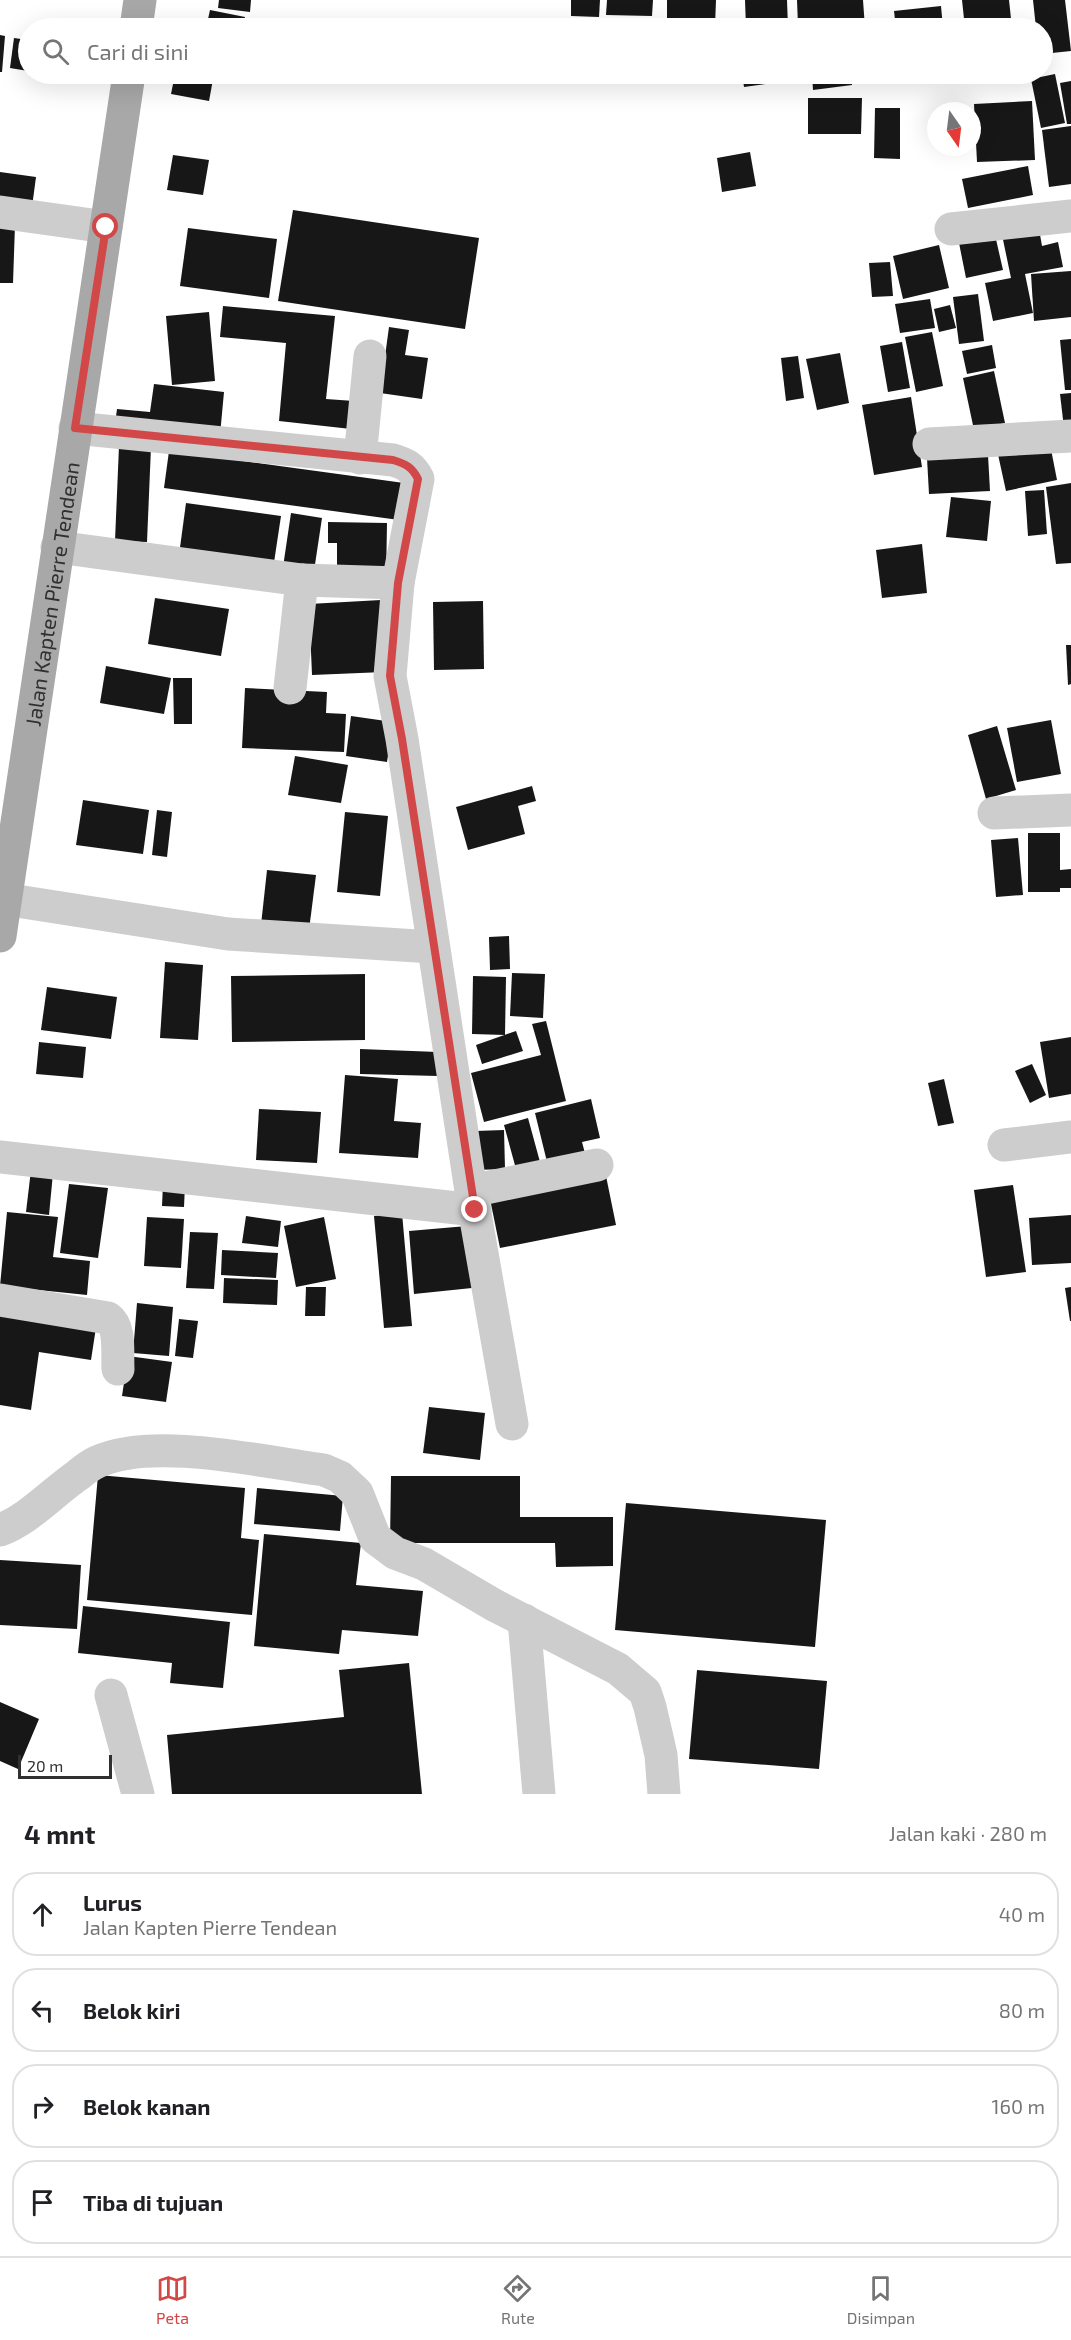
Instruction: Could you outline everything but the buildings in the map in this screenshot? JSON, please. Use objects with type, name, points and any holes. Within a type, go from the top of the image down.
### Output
[{"type":"main road","points":[[137,18],[140,0]]},
{"type":"main road","name":"Jalan Kapten Pierre Tendean","points":[[0,936],[127,84]]},
{"type":"street","points":[[0,212],[106,227]]},
{"type":"street","points":[[951,229],[1071,216]]},
{"type":"street","points":[[360,458],[370,356]]},
{"type":"street","points":[[75,428],[404,463],[413,469],[418,479],[398,583],[390,676],[402,739],[473,1200],[512,1424]]},
{"type":"street","points":[[929,444],[1071,436]]},
{"type":"street","points":[[57,547],[302,580],[398,583]]},
{"type":"street","points":[[290,688],[302,580]]},
{"type":"street","points":[[994,813],[1071,810]]},
{"type":"street","points":[[4,899],[228,934],[433,947]]},
{"type":"street","points":[[1004,1145],[1071,1137]]},
{"type":"street","points":[[0,1156],[473,1200],[597,1165]]},
{"type":"street","points":[[0,1300],[108,1318],[116,1329],[118,1369]]},
{"type":"street","points":[[0,1530],[16,1524],[59,1488],[96,1462],[131,1452],[182,1450],[324,1470],[340,1477],[357,1493],[375,1538],[395,1553],[424,1564],[494,1605],[618,1669],[645,1692],[661,1755],[664,1794]]},
{"type":"street","points":[[524,1620],[540,1794]]},
{"type":"street","points":[[111,1695],[138,1794]]},
{"type":"route","points":[[106,227],[75,428],[393,460],[413,469],[418,479],[398,583],[390,676],[402,739],[475,1210]]}]
